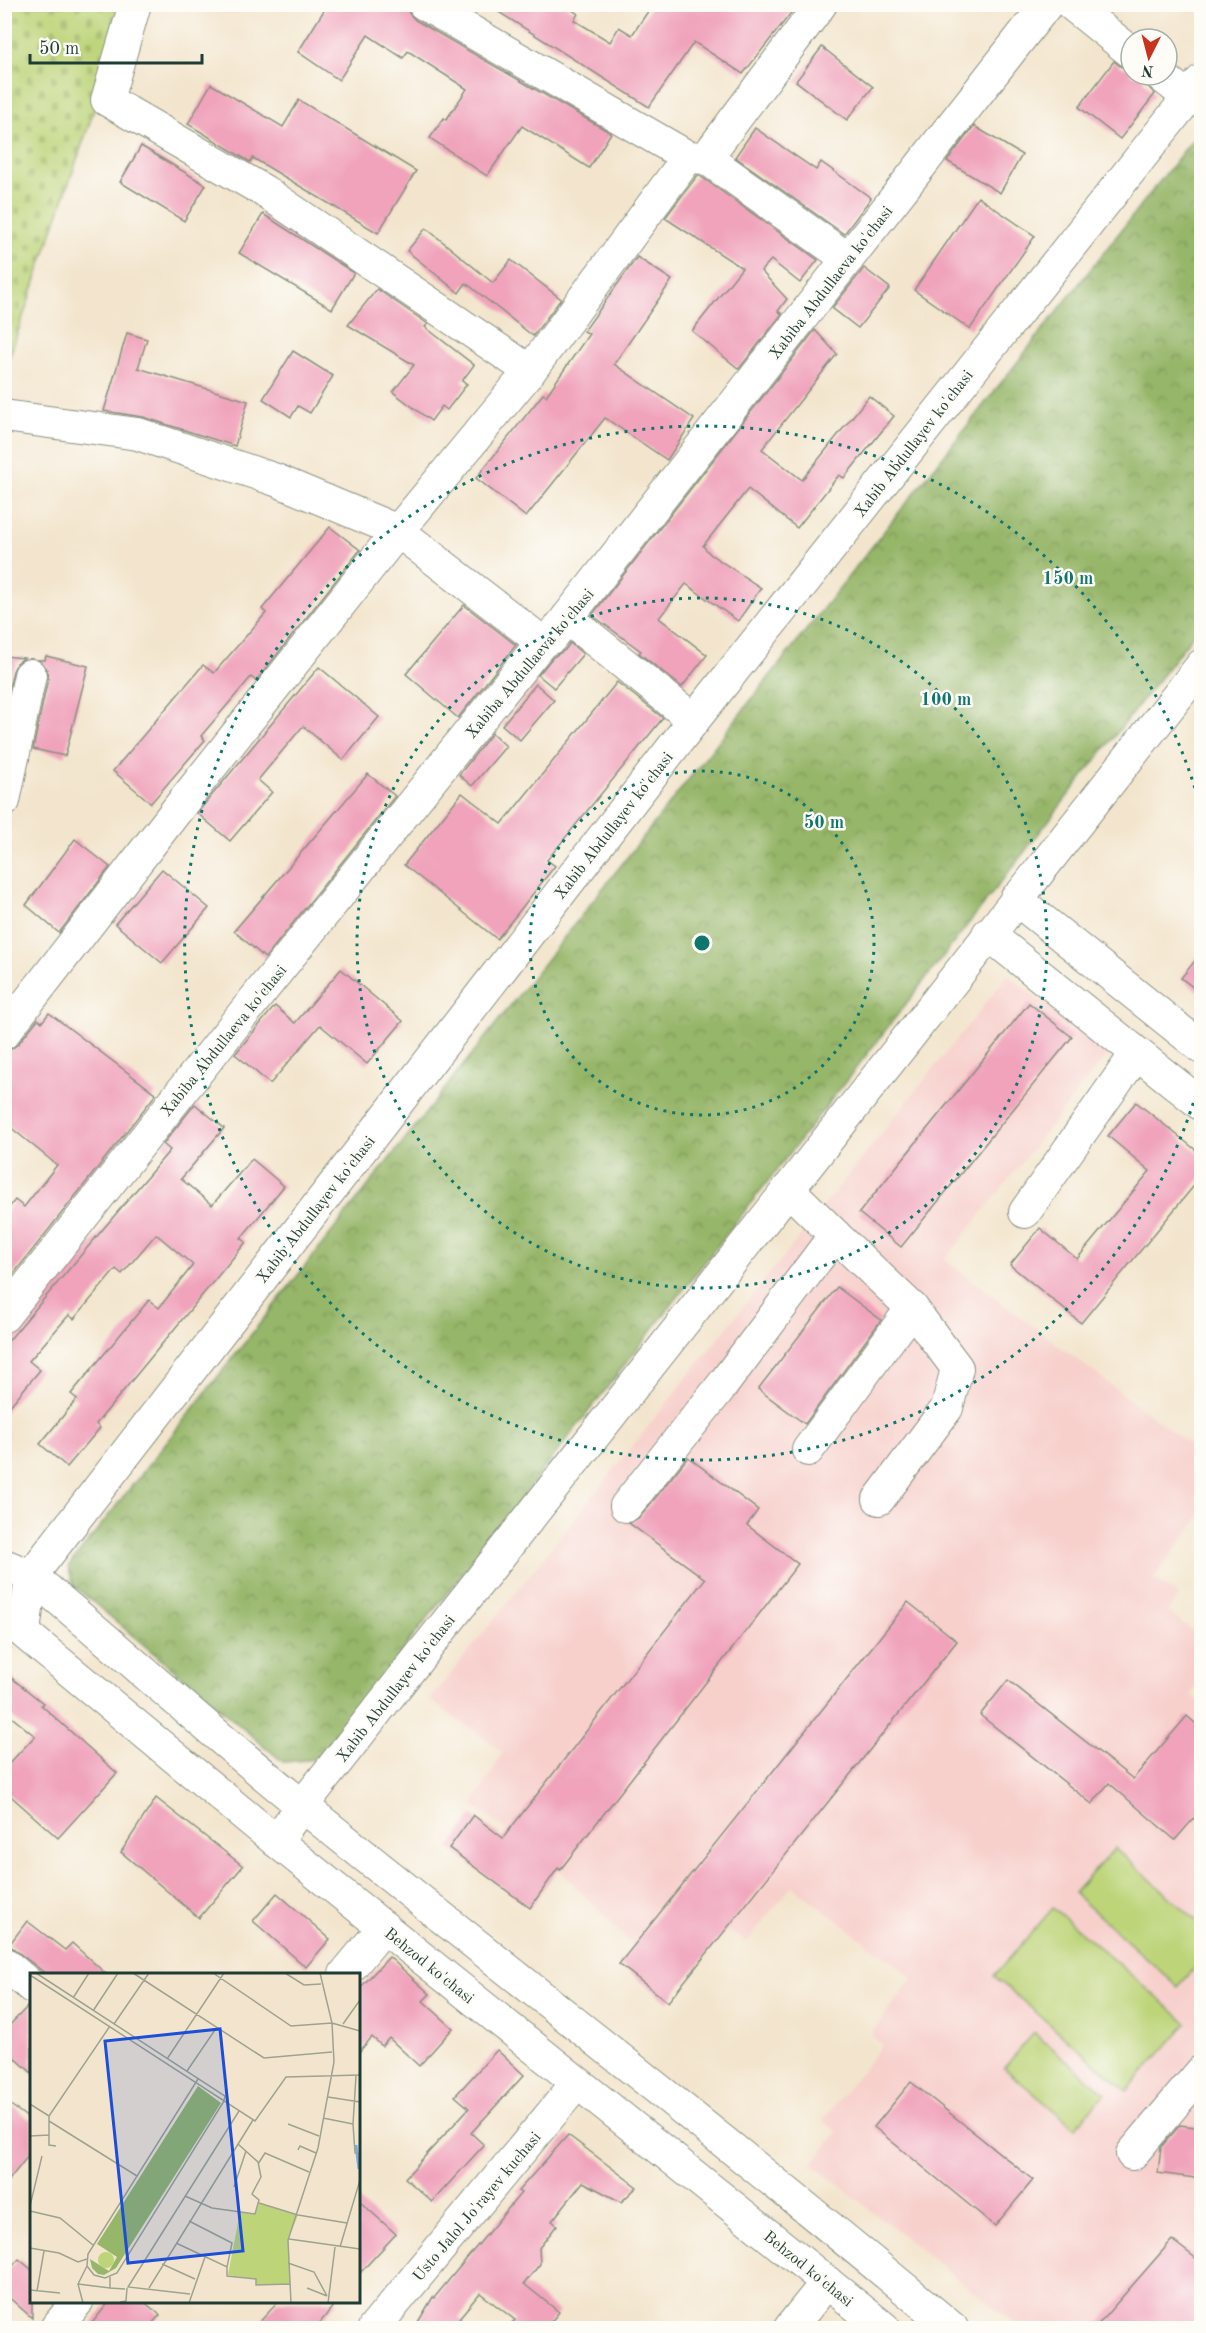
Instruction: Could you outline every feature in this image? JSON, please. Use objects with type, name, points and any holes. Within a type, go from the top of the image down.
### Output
[{"type":"street","points":[[135,4],[106,99],[264,191],[530,371]]},
{"type":"street","points":[[424,4],[697,158],[848,259]]},
{"type":"street","points":[[4,1033],[183,802],[398,531],[530,371],[821,4]]},
{"type":"street","name":"Xabiba Abdullaeva ko'chasi","points":[[4,1316],[542,642],[551,638],[567,618],[1047,4]]},
{"type":"street","points":[[1071,4],[1119,42]]},
{"type":"street","points":[[1179,82],[1195,88]]},
{"type":"street","name":"Xabib Abdullayev ko'chasi","points":[[18,1571],[1195,88]]},
{"type":"street","points":[[4,416],[138,434],[276,480],[398,531],[542,642]]},
{"type":"street","points":[[567,618],[694,720]]},
{"type":"street","name":"Xabib Abdullayev ko'chasi","points":[[276,1841],[1202,665]]},
{"type":"street","points":[[4,801],[30,675]]},
{"type":"street","points":[[1016,899],[1202,1048]]},
{"type":"street","points":[[988,934],[1202,1105]]},
{"type":"street","points":[[1025,1212],[1136,1053]]},
{"type":"street","points":[[788,1189],[912,1308],[957,1368],[947,1408],[879,1499]]},
{"type":"street","points":[[626,1506],[724,1383],[836,1235]]},
{"type":"street","points":[[808,1450],[912,1308]]},
{"type":"street","points":[[18,1571],[302,1806],[859,2250],[952,2328]]},
{"type":"street","name":"Behzod ko'chasi","points":[[18,1571],[24,1633],[276,1841],[884,2328]]},
{"type":"street","points":[[346,1973],[384,1927]]},
{"type":"street","points":[[4,1963],[30,1985]]},
{"type":"street","points":[[1132,2154],[1202,2071]]},
{"type":"street","name":"Usto Jalol Jo'rayev kuchasi","points":[[375,2328],[577,2083]]},
{"type":"street","points":[[790,2328],[827,2282]]},
{"type":"street","points":[[56,2328],[75,2303]]},
{"type":"shaded area","points":[[1008,975],[1108,1053],[945,1260],[1201,1453],[1201,1515],[1154,1578],[1179,1596],[1168,1612],[1201,1637],[1201,1682],[1191,1694],[1202,1704],[1201,2328],[1020,2328],[812,2164],[837,2132],[823,2120],[882,2045],[871,2034],[913,1978],[792,1886],[747,1942],[726,1930],[668,2002],[619,1964],[633,1946],[560,1870],[473,1805],[503,1752],[430,1700]]},
{"type":"green space","points":[[5,5],[130,5],[5,369]]},
{"type":"green space","points":[[1201,129],[1201,625],[318,1759],[283,1762],[74,1586],[68,1567]]},
{"type":"green space","points":[[1115,1848],[1201,1925],[1201,1961],[1178,1987],[1074,1893]]},
{"type":"green space","points":[[1053,1908],[1187,2023],[1127,2091],[994,1976]]},
{"type":"green space","points":[[1034,2033],[1105,2093],[1075,2128],[1004,2068]]},
{"type":"building","points":[[328,4],[405,4],[415,20],[611,133],[589,168],[522,126],[487,176],[430,138],[444,118],[446,120],[467,89],[408,51],[403,58],[368,35],[339,80],[298,52]]},
{"type":"building","points":[[486,4],[563,4],[578,14],[574,20],[610,42],[619,27],[632,35],[653,4],[798,4],[743,74],[694,42],[649,107]]},
{"type":"building","points":[[822,47],[873,87],[847,120],[796,81]]},
{"type":"building","points":[[1114,61],[1119,65],[1119,87],[1149,87],[1155,94],[1120,139],[1079,107]]},
{"type":"building","points":[[211,84],[283,127],[299,100],[416,171],[378,233],[253,158],[250,162],[188,124]]},
{"type":"building","points":[[974,126],[1022,155],[1000,193],[947,161]]},
{"type":"building","points":[[755,128],[816,170],[821,162],[871,198],[844,234],[735,157]]},
{"type":"building","points":[[141,146],[206,185],[184,221],[120,182]]},
{"type":"building","points":[[697,176],[818,260],[800,283],[771,260],[761,271],[787,299],[778,311],[782,314],[739,369],[692,331],[742,268],[665,218]]},
{"type":"building","points":[[978,197],[1035,236],[970,329],[914,290]]},
{"type":"building","points":[[263,214],[354,273],[332,309],[239,253]]},
{"type":"building","points":[[426,228],[493,283],[511,260],[561,299],[533,336],[466,283],[459,293],[407,251]]},
{"type":"building","points":[[637,257],[672,280],[614,364],[694,419],[667,460],[605,418],[526,517],[476,478],[543,394],[546,396],[589,334],[584,331]]},
{"type":"building","points":[[864,268],[890,288],[858,328],[832,308]]},
{"type":"building","points":[[377,289],[428,324],[425,327],[474,365],[462,381],[467,384],[447,410],[442,406],[431,421],[393,392],[414,365],[348,325]]},
{"type":"building","points":[[815,330],[837,354],[762,449],[802,480],[869,396],[894,416],[844,478],[839,475],[797,528],[748,489],[703,546],[710,554],[761,588],[738,621],[686,584],[659,618],[707,655],[682,687],[639,653],[641,651],[592,615]]},
{"type":"building","points":[[127,333],[147,339],[138,368],[248,401],[235,446],[143,417],[104,411]]},
{"type":"building","points":[[293,351],[333,376],[310,413],[298,406],[291,417],[263,399]]},
{"type":"building","points":[[330,527],[360,550],[256,681],[251,677],[201,736],[205,740],[151,803],[113,771],[203,665],[214,673],[266,613],[262,609]]},
{"type":"building","points":[[464,605],[516,645],[458,718],[406,674]]},
{"type":"building","points":[[570,643],[583,654],[554,688],[538,675],[553,657],[565,650]]},
{"type":"building","points":[[4,656],[24,658],[17,663],[13,671],[4,710]]},
{"type":"building","points":[[46,656],[88,666],[65,756],[33,749],[48,678],[47,669],[38,660],[45,660]]},
{"type":"building","points":[[319,667],[379,717],[343,760],[303,726],[258,780],[272,792],[230,841],[197,813]]},
{"type":"building","points":[[617,682],[663,718],[547,860],[555,866],[497,939],[404,865],[462,793],[502,824]]},
{"type":"building","points":[[536,684],[554,700],[520,740],[502,725]]},
{"type":"building","points":[[492,733],[506,746],[472,786],[459,775]]},
{"type":"building","points":[[368,774],[395,796],[265,958],[234,931]]},
{"type":"building","points":[[75,839],[110,867],[59,933],[26,905]]},
{"type":"building","points":[[162,869],[209,908],[162,963],[115,924]]},
{"type":"building","points":[[1202,952],[1202,994],[1181,978]]},
{"type":"building","points":[[341,969],[403,1021],[367,1064],[320,1025],[270,1084],[235,1054],[275,1006],[295,1023]]},
{"type":"building","points":[[1029,1003],[1072,1037],[901,1247],[859,1213]]},
{"type":"building","points":[[49,1013],[156,1094],[4,1286],[4,1214],[15,1200],[24,1207],[57,1165],[4,1122],[4,1051],[18,1044],[38,1019],[42,1022]]},
{"type":"building","points":[[1136,1102],[1202,1155],[1202,1176],[1081,1323],[1010,1265],[1040,1228],[1077,1259],[1150,1171],[1108,1136]]},
{"type":"building","points":[[195,1104],[224,1128],[181,1179],[212,1205],[252,1159],[284,1186],[241,1238],[246,1242],[96,1424],[100,1428],[67,1467],[40,1444],[77,1399],[71,1394],[149,1300],[159,1308],[193,1265],[156,1234],[122,1274],[116,1269],[74,1319],[69,1315],[29,1361],[40,1370],[4,1413],[4,1346],[170,1150],[163,1144]]},
{"type":"building","points":[[837,1287],[881,1320],[805,1424],[758,1389]]},
{"type":"building","points":[[688,1457],[758,1510],[747,1525],[798,1564],[560,1870],[558,1868],[530,1908],[449,1848],[473,1815],[503,1838],[705,1579],[629,1523],[640,1517]]},
{"type":"building","points":[[908,1602],[957,1641],[668,2002],[619,1964]]},
{"type":"building","points":[[4,1672],[43,1703],[41,1705],[117,1773],[58,1838],[4,1790],[4,1769],[35,1736],[4,1711]]},
{"type":"building","points":[[1008,1680],[1133,1779],[1187,1716],[1202,1729],[1202,1809],[1175,1840],[1109,1783],[1092,1804],[980,1715]]},
{"type":"building","points":[[156,1798],[243,1866],[199,1918],[121,1852]]},
{"type":"building","points":[[277,1893],[330,1939],[306,1967],[253,1921]]},
{"type":"building","points":[[27,1921],[65,1950],[72,1943],[105,1973],[45,1973],[9,1945]]},
{"type":"building","points":[[389,1957],[430,1994],[423,2001],[453,2028],[419,2066],[389,2038],[382,2046],[372,2037],[360,2051],[360,1988]]},
{"type":"building","points":[[30,2005],[30,2071],[4,2048],[4,2031]]},
{"type":"building","points":[[497,2050],[524,2075],[471,2133],[484,2145],[432,2202],[405,2178],[469,2108],[455,2096]]},
{"type":"building","points":[[911,2082],[1033,2180],[995,2226],[874,2127]]},
{"type":"building","points":[[4,2100],[30,2120],[30,2154],[4,2186]]},
{"type":"building","points":[[1180,2125],[1202,2128],[1202,2179],[1158,2173],[1161,2147]]},
{"type":"building","points":[[568,2135],[637,2187],[621,2202],[583,2182],[552,2221],[557,2225],[539,2248],[540,2264],[524,2284],[559,2312],[546,2328],[507,2328],[515,2320],[480,2293],[459,2318],[468,2328],[429,2328],[418,2322],[433,2297],[521,2193],[518,2191]]},
{"type":"building","points":[[360,2202],[396,2234],[360,2273]]},
{"type":"building","points":[[1172,2240],[1202,2263],[1202,2318],[1191,2328],[1095,2328]]},
{"type":"building","points":[[19,2259],[30,2268],[32,2318],[4,2293],[4,2275]]},
{"type":"building","points":[[108,2303],[145,2303],[160,2315],[148,2328],[88,2328]]},
{"type":"building","points":[[277,2303],[335,2303],[316,2328],[254,2328]]}]
